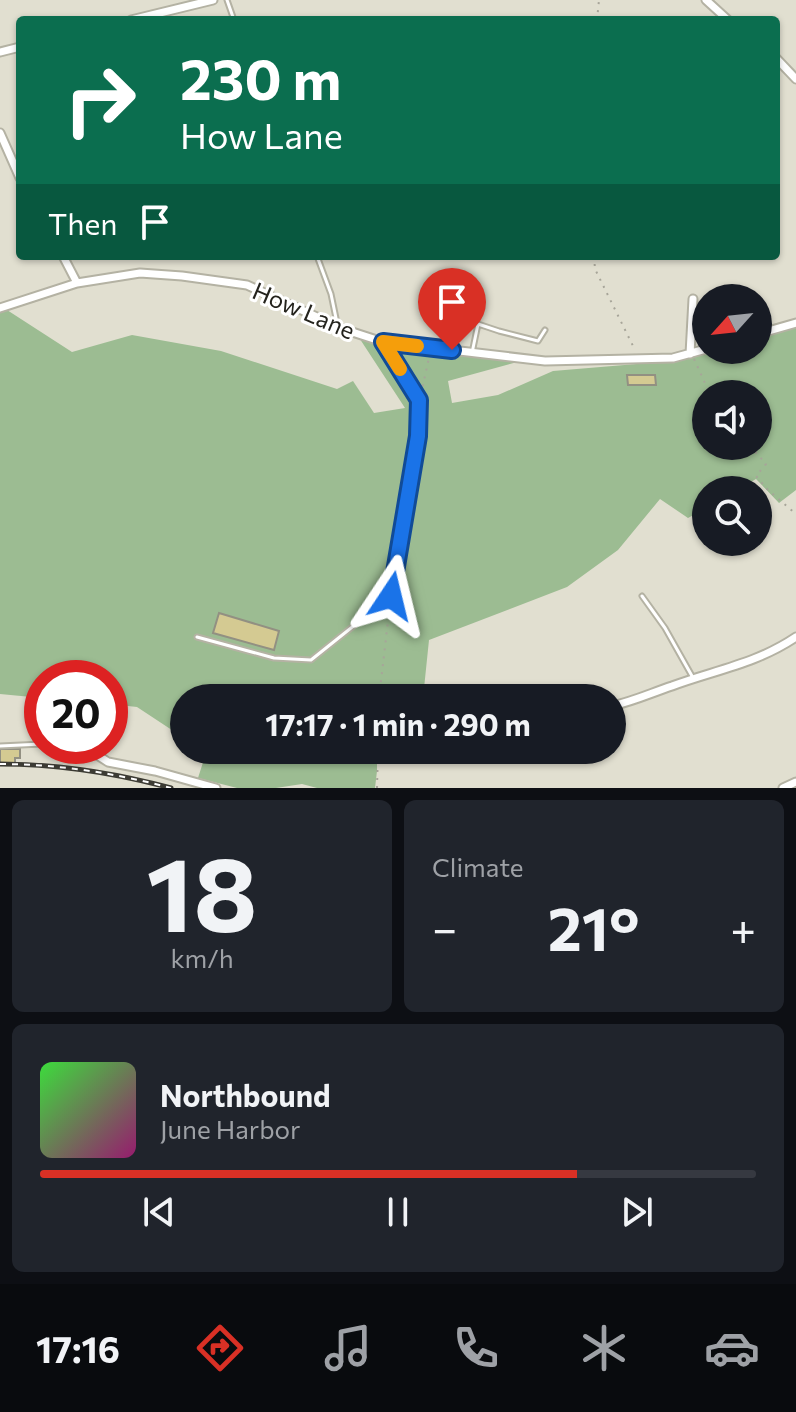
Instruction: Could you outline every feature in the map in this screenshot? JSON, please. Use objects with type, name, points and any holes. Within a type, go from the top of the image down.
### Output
[{"type":"street","points":[[147,16],[213,0]]},
{"type":"street","points":[[706,0],[724,16]]},
{"type":"street","points":[[780,62],[795,77]]},
{"type":"street","points":[[0,133],[16,169]]},
{"type":"street","points":[[65,260],[77,283]]},
{"type":"street","name":"How Lane","points":[[0,308],[77,283],[140,273],[247,285],[338,326],[383,342],[545,361],[673,358],[690,354]]},
{"type":"street","points":[[690,354],[692,317]]},
{"type":"street","points":[[772,330],[796,323]]},
{"type":"street","points":[[626,703],[732,668],[780,649],[796,637]]},
{"type":"street","points":[[118,764],[216,788]]},
{"type":"street","points":[[783,788],[796,782]]},
{"type":"lane","points":[[318,260],[338,326]]},
{"type":"lane","points":[[472,353],[478,324],[538,341],[545,330]]},
{"type":"lane","points":[[197,637],[274,658],[311,660],[391,596],[418,436],[419,400],[383,342]]},
{"type":"lane","points":[[642,596],[665,628],[694,679]]},
{"type":"lane","points":[[0,746],[24,745]]},
{"type":"path","points":[[594,260],[595,269],[639,359]]},
{"type":"path","points":[[419,400],[432,348]]},
{"type":"path","points":[[690,354],[703,380]]},
{"type":"path","points":[[762,460],[766,464],[756,476],[796,514]]},
{"type":"path","points":[[381,684],[391,596]]},
{"type":"path","points":[[377,788],[378,764]]},
{"type":"green space","points":[[0,309],[7,310],[72,352],[132,335],[221,351],[337,389],[353,381],[374,413],[405,408],[356,333],[422,352],[521,361],[448,381],[452,403],[498,395],[553,371],[672,361],[692,356],[692,364],[772,364],[772,333],[796,325],[796,490],[779,503],[772,496],[772,476],[692,476],[692,516],[688,518],[660,499],[618,550],[567,587],[429,640],[424,684],[170,684],[170,729],[137,707],[128,706],[128,660],[24,660],[24,696],[0,694]]},
{"type":"green space","points":[[202,764],[377,764],[375,788],[317,788],[302,784],[237,788],[198,778]]},
{"type":"building","points":[[627,375],[655,375],[656,385],[628,385]]},
{"type":"building","points":[[219,613],[279,631],[274,650],[213,633]]},
{"type":"building","points":[[0,749],[20,749],[20,758],[15,758],[15,763],[0,763]]},
{"type":"railway","points":[[0,764],[86,770],[171,788]]},
{"type":"slow traffic","points":[[400,369],[383,342],[417,346]]},
{"type":"route","points":[[391,596],[418,436],[419,400],[383,342],[452,350]]}]
